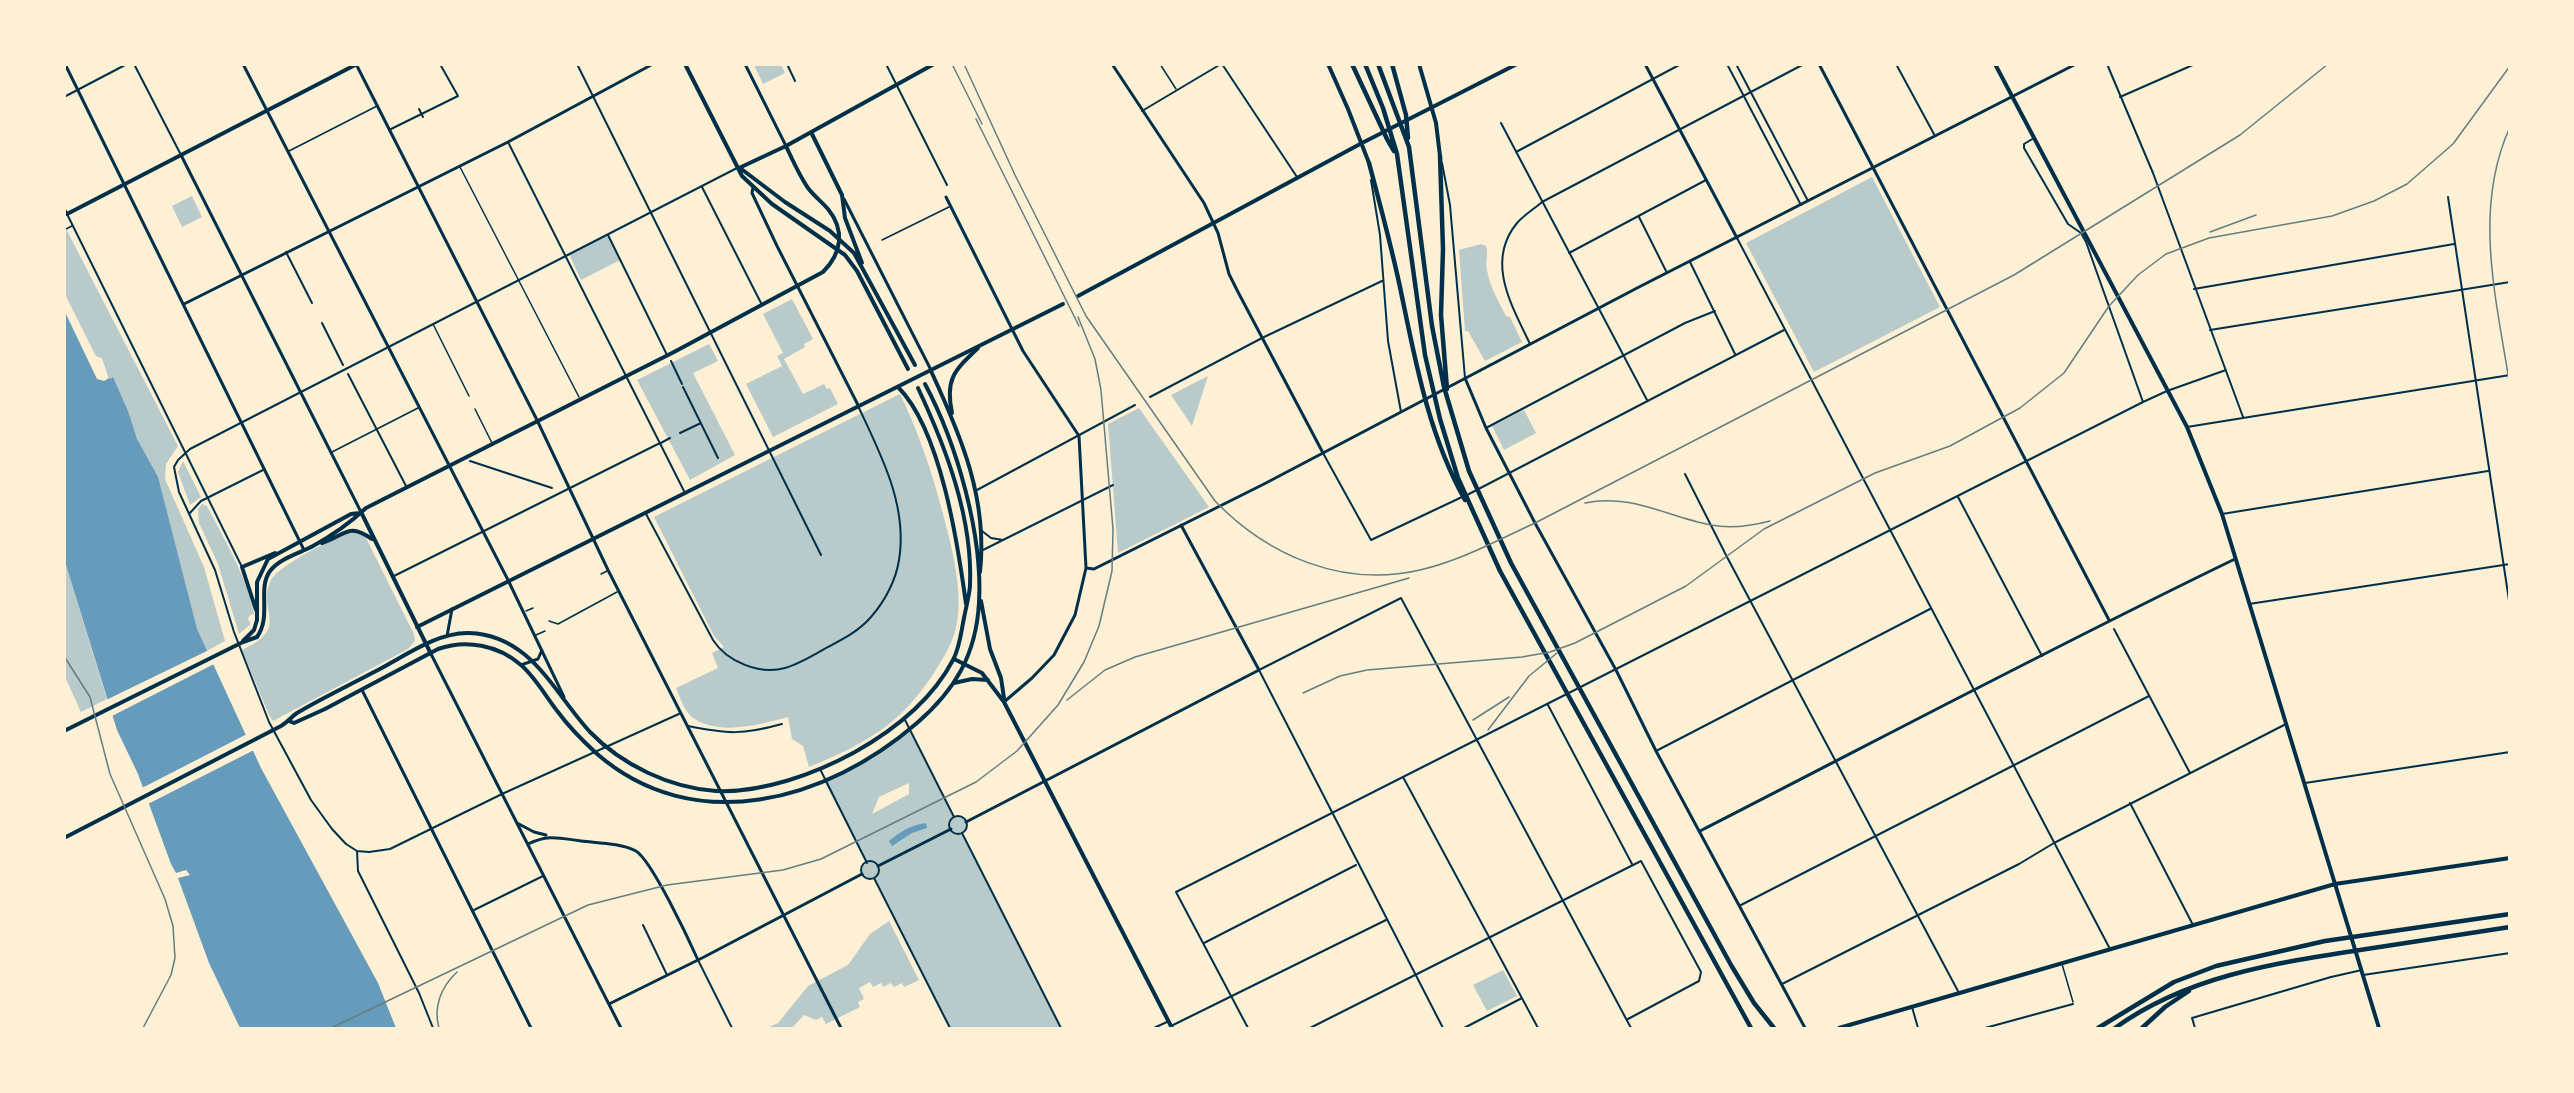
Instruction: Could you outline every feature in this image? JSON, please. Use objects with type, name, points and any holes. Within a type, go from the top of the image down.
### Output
[{"type":"highway","points":[[1352,64],[1396,154]]},
{"type":"highway","points":[[1365,64],[1383,108],[1396,154],[1429,375],[1456,479]]},
{"type":"highway","points":[[1378,64],[1409,147]]},
{"type":"highway","points":[[1392,64],[1406,115],[1439,366],[1469,471],[1510,563],[1544,626],[1731,965],[1754,1003],[1774,1029]]},
{"type":"highway","points":[[1440,156],[1443,249],[1441,315],[1448,401]]},
{"type":"highway","points":[[1369,163],[1432,422],[1456,479],[1500,571],[1751,1029]]},
{"type":"highway","points":[[2098,1029],[2174,982],[2216,966],[2325,942],[2510,914]]},
{"type":"highway","points":[[2115,1029],[2168,997],[2199,984],[2271,965],[2510,927]]},
{"type":"highway","points":[[2142,1029],[2165,1007],[2199,984]]},
{"type":"main road","points":[[685,64],[742,176],[772,204],[844,255],[857,271],[908,369]]},
{"type":"main road","points":[[739,168],[786,146],[934,64]]},
{"type":"main road","points":[[1328,64],[1369,163]]},
{"type":"main road","points":[[1419,64],[1432,108],[1440,156]]},
{"type":"main road","points":[[1078,296],[1362,143],[1516,64]]},
{"type":"main road","points":[[1995,64],[2180,413],[2222,514],[2379,1029]]},
{"type":"main road","points":[[66,212],[356,65]]},
{"type":"main road","points":[[812,132],[842,195],[845,218],[866,272]]},
{"type":"main road","points":[[313,546],[361,512],[668,355],[823,272],[836,256],[839,231],[832,215],[808,188],[786,146]]},
{"type":"main road","points":[[739,168],[830,231],[854,253],[915,365]]},
{"type":"main road","points":[[417,627],[684,491],[978,348],[1064,303]]},
{"type":"main road","points":[[953,420],[949,399],[951,378],[962,363],[978,348]]},
{"type":"main road","points":[[289,721],[294,723],[325,710],[448,645],[468,643],[490,648],[521,665],[560,716],[595,752],[626,776],[647,787],[687,799],[727,803],[785,794],[824,781],[864,761],[910,729],[935,707],[966,664],[978,616],[983,550],[977,490],[953,420],[929,372]]},
{"type":"main road","points":[[925,384],[951,443],[967,497],[980,578]]},
{"type":"main road","points":[[898,387],[909,399],[917,414],[942,481],[957,543],[966,606]]},
{"type":"main road","points":[[64,838],[281,726],[308,707],[426,645],[447,636],[469,633],[491,637],[514,647],[534,662],[591,733],[607,747],[636,767],[684,786],[720,791],[746,790],[819,768],[861,748],[923,702],[954,659],[969,590],[969,563],[959,501],[941,441],[918,388]]},
{"type":"main road","points":[[361,512],[431,654]]},
{"type":"main road","points":[[243,642],[254,630],[257,620],[260,574],[268,559],[351,514],[361,512]]},
{"type":"main road","points":[[64,731],[257,637],[264,625],[266,580],[270,571],[280,562],[354,529],[363,531],[373,539]]},
{"type":"main road","points":[[257,620],[253,599],[242,567],[266,555],[279,552]]},
{"type":"main road","points":[[980,589],[988,643],[1001,678],[1005,702]]},
{"type":"main road","points":[[954,659],[966,664],[989,680],[1005,702],[1170,1025]]},
{"type":"main road","points":[[953,684],[972,679],[989,680]]},
{"type":"main road","points":[[1839,1029],[2335,884],[2510,858]]},
{"type":"street","points":[[64,64],[304,550]]},
{"type":"street","points":[[64,97],[128,64]]},
{"type":"street","points":[[134,64],[361,512]]},
{"type":"street","points":[[243,64],[508,580],[564,698]]},
{"type":"street","points":[[389,130],[458,96],[440,64]]},
{"type":"street","points":[[577,64],[770,448],[821,555]]},
{"type":"street","points":[[184,304],[508,142],[652,64]]},
{"type":"street","points":[[745,64],[786,146]]},
{"type":"street","points":[[787,64],[795,81]]},
{"type":"street","points":[[886,64],[947,184]]},
{"type":"street","points":[[1112,64],[1198,193],[1214,224],[1229,274],[1371,540],[1476,491],[1784,330]]},
{"type":"street","points":[[1142,111],[1221,64],[1298,178]]},
{"type":"street","points":[[1645,64],[2110,949]]},
{"type":"street","points":[[1516,152],[1681,64]]},
{"type":"street","points":[[1727,64],[1801,205]]},
{"type":"street","points":[[1736,64],[1808,201]]},
{"type":"street","points":[[1530,344],[1503,280],[1502,261],[1507,240],[1518,222],[1542,202],[1804,64]]},
{"type":"street","points":[[1819,64],[2109,620]]},
{"type":"street","points":[[1896,64],[1935,137]]},
{"type":"street","points":[[1086,568],[1094,569],[1323,453],[1667,273],[2076,64]]},
{"type":"street","points":[[2106,64],[2153,173],[2243,417]]},
{"type":"street","points":[[2120,97],[2195,64]]},
{"type":"street","points":[[356,65],[537,420],[608,570],[841,1029]]},
{"type":"street","points":[[419,109],[423,117]]},
{"type":"street","points":[[1501,123],[1647,400]]},
{"type":"street","points":[[2034,138],[2024,144],[2024,148],[2068,224],[2080,233],[2086,242],[2143,402]]},
{"type":"street","points":[[508,142],[684,491]]},
{"type":"street","points":[[1440,156],[1450,205],[1464,378],[1486,428],[1558,566],[1616,670],[1656,751],[1741,905],[1805,1029]]},
{"type":"street","points":[[1369,163],[1380,235],[1388,344],[1401,412]]},
{"type":"street","points":[[681,713],[385,850],[357,851],[340,839],[323,817],[269,722],[234,632],[215,570],[179,492],[174,467],[185,453],[476,301],[739,168]]},
{"type":"street","points":[[1569,253],[1706,180]]},
{"type":"street","points":[[702,187],[762,306]]},
{"type":"street","points":[[645,512],[713,640],[723,653],[745,664],[765,669],[787,667],[849,636],[873,615],[891,586],[899,561],[902,537],[897,502],[858,405],[797,287],[752,193],[753,187]]},
{"type":"street","points":[[842,195],[929,372]]},
{"type":"street","points":[[946,197],[1012,331],[1079,436],[1086,568],[1075,615],[1063,640],[1042,668],[1005,702]]},
{"type":"street","points":[[2448,197],[2460,290],[2510,607]]},
{"type":"street","points":[[66,212],[242,567]]},
{"type":"street","points":[[1638,216],[1667,273]]},
{"type":"street","points":[[608,235],[668,355]]},
{"type":"street","points":[[2194,289],[2454,244]]},
{"type":"street","points":[[286,252],[312,303]]},
{"type":"street","points":[[1690,262],[1736,354]]},
{"type":"street","points":[[1150,397],[1262,338],[1382,281]]},
{"type":"street","points":[[2210,330],[2510,282]]},
{"type":"street","points":[[1486,428],[1623,355],[1715,311]]},
{"type":"street","points":[[322,323],[343,365]]},
{"type":"street","points":[[670,361],[718,458]]},
{"type":"street","points":[[1248,1029],[1176,892],[1478,741],[2143,402],[2226,370]]},
{"type":"street","points":[[348,374],[407,489]]},
{"type":"street","points":[[2187,427],[2510,375]]},
{"type":"street","points":[[977,490],[1135,405]]},
{"type":"street","points":[[680,433],[701,423]]},
{"type":"street","points":[[392,577],[670,438]]},
{"type":"street","points":[[470,461],[552,488]]},
{"type":"street","points":[[189,514],[201,501],[264,469]]},
{"type":"street","points":[[2222,514],[2488,471]]},
{"type":"street","points":[[1685,474],[1750,602],[1959,993]]},
{"type":"street","points":[[983,550],[1113,485]]},
{"type":"street","points":[[1958,497],[2042,656]]},
{"type":"street","points":[[1181,525],[1259,670],[1443,1029]]},
{"type":"street","points":[[982,531],[991,538],[1006,540]]},
{"type":"street","points":[[1700,831],[2109,620],[2235,559]]},
{"type":"street","points":[[2248,604],[2510,564]]},
{"type":"street","points":[[966,822],[1401,598],[1631,1029]]},
{"type":"street","points":[[447,636],[453,607]]},
{"type":"street","points":[[1656,751],[1930,609]]},
{"type":"street","points":[[2114,629],[2190,773]]},
{"type":"street","points":[[521,665],[534,662],[540,657],[542,650]]},
{"type":"street","points":[[431,654],[621,1029]]},
{"type":"street","points":[[362,690],[531,1029]]},
{"type":"street","points":[[1741,905],[2149,696]]},
{"type":"street","points":[[1548,705],[1632,866]]},
{"type":"street","points":[[904,718],[954,817]]},
{"type":"street","points":[[1782,984],[2019,864],[2054,843],[2286,723]]},
{"type":"street","points":[[688,726],[728,734],[743,734],[782,724]]},
{"type":"street","points":[[2305,783],[2510,753]]},
{"type":"street","points":[[819,768],[867,863]]},
{"type":"street","points":[[1404,777],[1538,1029]]},
{"type":"street","points":[[2130,803],[2193,925]]},
{"type":"street","points":[[954,817],[962,817],[966,822],[966,828],[962,833]]},
{"type":"street","points":[[954,817],[950,822],[951,829],[955,833],[962,833]]},
{"type":"street","points":[[517,823],[534,832],[554,837],[627,848],[644,858],[732,1029]]},
{"type":"street","points":[[878,866],[951,829]]},
{"type":"street","points":[[962,833],[1061,1029]]},
{"type":"street","points":[[528,844],[541,837],[554,837]]},
{"type":"street","points":[[357,851],[358,871],[419,993],[433,1029]]},
{"type":"street","points":[[1310,1029],[1641,861],[1701,972],[1699,981],[1626,1019]]},
{"type":"street","points":[[872,862],[878,866],[879,873],[874,878],[867,878],[862,874],[862,868],[867,863],[872,862]]},
{"type":"street","points":[[1204,943],[1357,865]]},
{"type":"street","points":[[609,1004],[862,874]]},
{"type":"street","points":[[472,911],[543,876]]},
{"type":"street","points":[[874,878],[950,1029]]},
{"type":"street","points":[[1154,1029],[1170,1025],[1230,997],[1386,920]]},
{"type":"street","points":[[643,925],[667,975]]},
{"type":"street","points":[[2195,1029],[2192,1018],[2331,977],[2510,953]]},
{"type":"street","points":[[1464,1029],[1522,998]]},
{"type":"street","points":[[1985,1029],[2073,1004]]},
{"type":"street","points":[[1912,1007],[1918,1029]]},
{"type":"lane","points":[[1160,64],[1177,90]]},
{"type":"lane","points":[[289,151],[378,106]]},
{"type":"lane","points":[[460,166],[580,400]]},
{"type":"lane","points":[[882,240],[951,206]]},
{"type":"lane","points":[[64,230],[72,226]]},
{"type":"lane","points":[[433,324],[469,396]]},
{"type":"lane","points":[[343,365],[348,374]]},
{"type":"lane","points":[[331,453],[420,408]]},
{"type":"lane","points":[[475,409],[492,444]]},
{"type":"lane","points":[[601,574],[608,570]]},
{"type":"lane","points":[[549,621],[558,624],[619,592]]},
{"type":"lane","points":[[523,612],[533,608]]},
{"type":"lane","points":[[535,636],[545,631]]},
{"type":"lane","points":[[2062,963],[2073,1004]]},
{"type":"shaded area","points":[[754,65],[781,65],[785,73],[763,84]]},
{"type":"shaded area","points":[[1872,177],[1940,307],[1814,372],[1746,243]]},
{"type":"shaded area","points":[[192,196],[202,217],[182,227],[172,206]]},
{"type":"shaded area","points":[[64,225],[178,446],[166,464],[165,479],[204,567],[225,641],[194,658],[110,379],[102,358],[96,356],[65,294]]},
{"type":"shaded area","points":[[608,235],[620,260],[581,280],[569,254]]},
{"type":"shaded area","points":[[1481,244],[1487,249],[1488,276],[1492,288],[1522,342],[1485,361],[1468,331],[1465,331],[1459,250]]},
{"type":"shaded area","points":[[792,299],[813,339],[804,344],[805,347],[784,359],[803,394],[824,384],[827,389],[830,388],[838,404],[773,437],[746,384],[782,366],[777,356],[783,353],[763,314]]},
{"type":"shaded area","points":[[709,344],[718,361],[693,373],[735,455],[690,480],[637,380]]},
{"type":"shaded area","points":[[1208,376],[1192,426],[1171,395]]},
{"type":"shaded area","points":[[900,394],[919,438],[934,483],[950,541],[958,586],[956,628],[950,646],[934,673],[908,706],[880,731],[847,750],[809,767],[803,746],[792,739],[788,717],[727,728],[703,723],[692,717],[684,707],[676,688],[718,668],[712,653],[724,647],[714,636],[654,517]]},
{"type":"shaded area","points":[[1139,408],[1209,507],[1118,553],[1108,424]]},
{"type":"shaded area","points":[[1524,410],[1536,433],[1504,450],[1492,426]]},
{"type":"shaded area","points":[[183,461],[201,497],[190,505],[178,472]]},
{"type":"shaded area","points":[[202,504],[207,506],[228,545],[246,586],[254,614],[248,619],[251,624],[239,634],[218,564],[199,523],[198,509]]},
{"type":"shaded area","points":[[356,531],[365,536],[414,634],[415,641],[408,649],[273,721],[242,650],[266,634],[270,618],[267,591],[271,580],[285,567],[310,551]]},
{"type":"shaded area","points":[[64,559],[107,699],[81,712],[65,677]]},
{"type":"shaded area","points":[[910,729],[954,817],[966,820],[966,828],[962,833],[1061,1028],[950,1028],[874,878],[867,878],[862,874],[862,868],[866,862],[824,781],[864,761]],"holes":[[[909,783],[909,794],[872,814],[879,797]]]},
{"type":"shaded area","points":[[889,921],[919,980],[904,987],[902,983],[894,987],[891,983],[883,987],[881,983],[873,987],[870,982],[859,988],[864,999],[858,1002],[860,1007],[826,1024],[822,1017],[816,1020],[804,1015],[792,1028],[767,1028],[778,1023],[808,986],[848,965],[870,934]]},
{"type":"shaded area","points":[[1503,970],[1517,996],[1487,1011],[1473,985]]},
{"type":"water","points":[[65,294],[96,356],[102,358],[110,379],[113,377],[137,439],[158,477],[197,629],[261,768],[378,983],[396,1028],[240,1028],[209,963],[178,878],[190,875],[186,870],[176,873],[171,864],[138,774],[117,730],[65,562]]},
{"type":"water","points":[[926,823],[927,828],[912,833],[892,846],[889,841],[906,829]]},
{"type":"pier","points":[[65,294],[96,356],[102,358],[109,378],[104,381],[97,379],[65,312]]},
{"type":"pier","points":[[209,650],[216,663],[110,717],[104,701]]},
{"type":"pier","points":[[249,733],[256,749],[146,805],[140,789]]},
{"type":"railway","points":[[952,64],[982,124]]},
{"type":"railway","points":[[964,64],[1015,175],[1086,316],[1215,501],[1259,538],[1283,552],[1335,571],[1363,575],[1420,570],[1464,556],[1493,543],[2014,275],[2240,135],[2328,64]]},
{"type":"railway","points":[[1303,693],[1340,676],[1367,670],[1522,657],[1550,652],[1575,643],[1686,586],[1764,529],[1875,473],[1950,446],[2020,408],[2064,373],[2109,306],[2138,275],[2166,254],[2209,238],[2332,216],[2374,201],[2407,184],[2453,144],[2510,66]]},
{"type":"railway","points":[[976,119],[1079,326]]},
{"type":"railway","points":[[2510,127],[2499,158],[2492,191],[2490,223],[2494,289],[2510,387]]},
{"type":"railway","points":[[2210,232],[2256,215]]},
{"type":"railway","points":[[331,1028],[588,905],[667,885],[783,870],[821,859],[976,782],[1017,751],[1058,705],[1084,662],[1099,626],[1112,571],[1113,529],[1101,390],[1095,359],[1078,317]]},
{"type":"railway","points":[[1585,503],[1602,501],[1633,503],[1695,521],[1726,527],[1770,521]]},
{"type":"railway","points":[[1067,700],[1105,670],[1135,657],[1409,578]]},
{"type":"railway","points":[[1488,730],[1529,676],[1557,653]]},
{"type":"railway","points":[[64,656],[90,697],[110,774],[165,899],[173,926],[175,958],[171,975],[143,1028]]},
{"type":"railway","points":[[1473,720],[1509,697]]},
{"type":"railway","points":[[439,1028],[437,1012],[440,998],[447,984],[457,972]]}]
